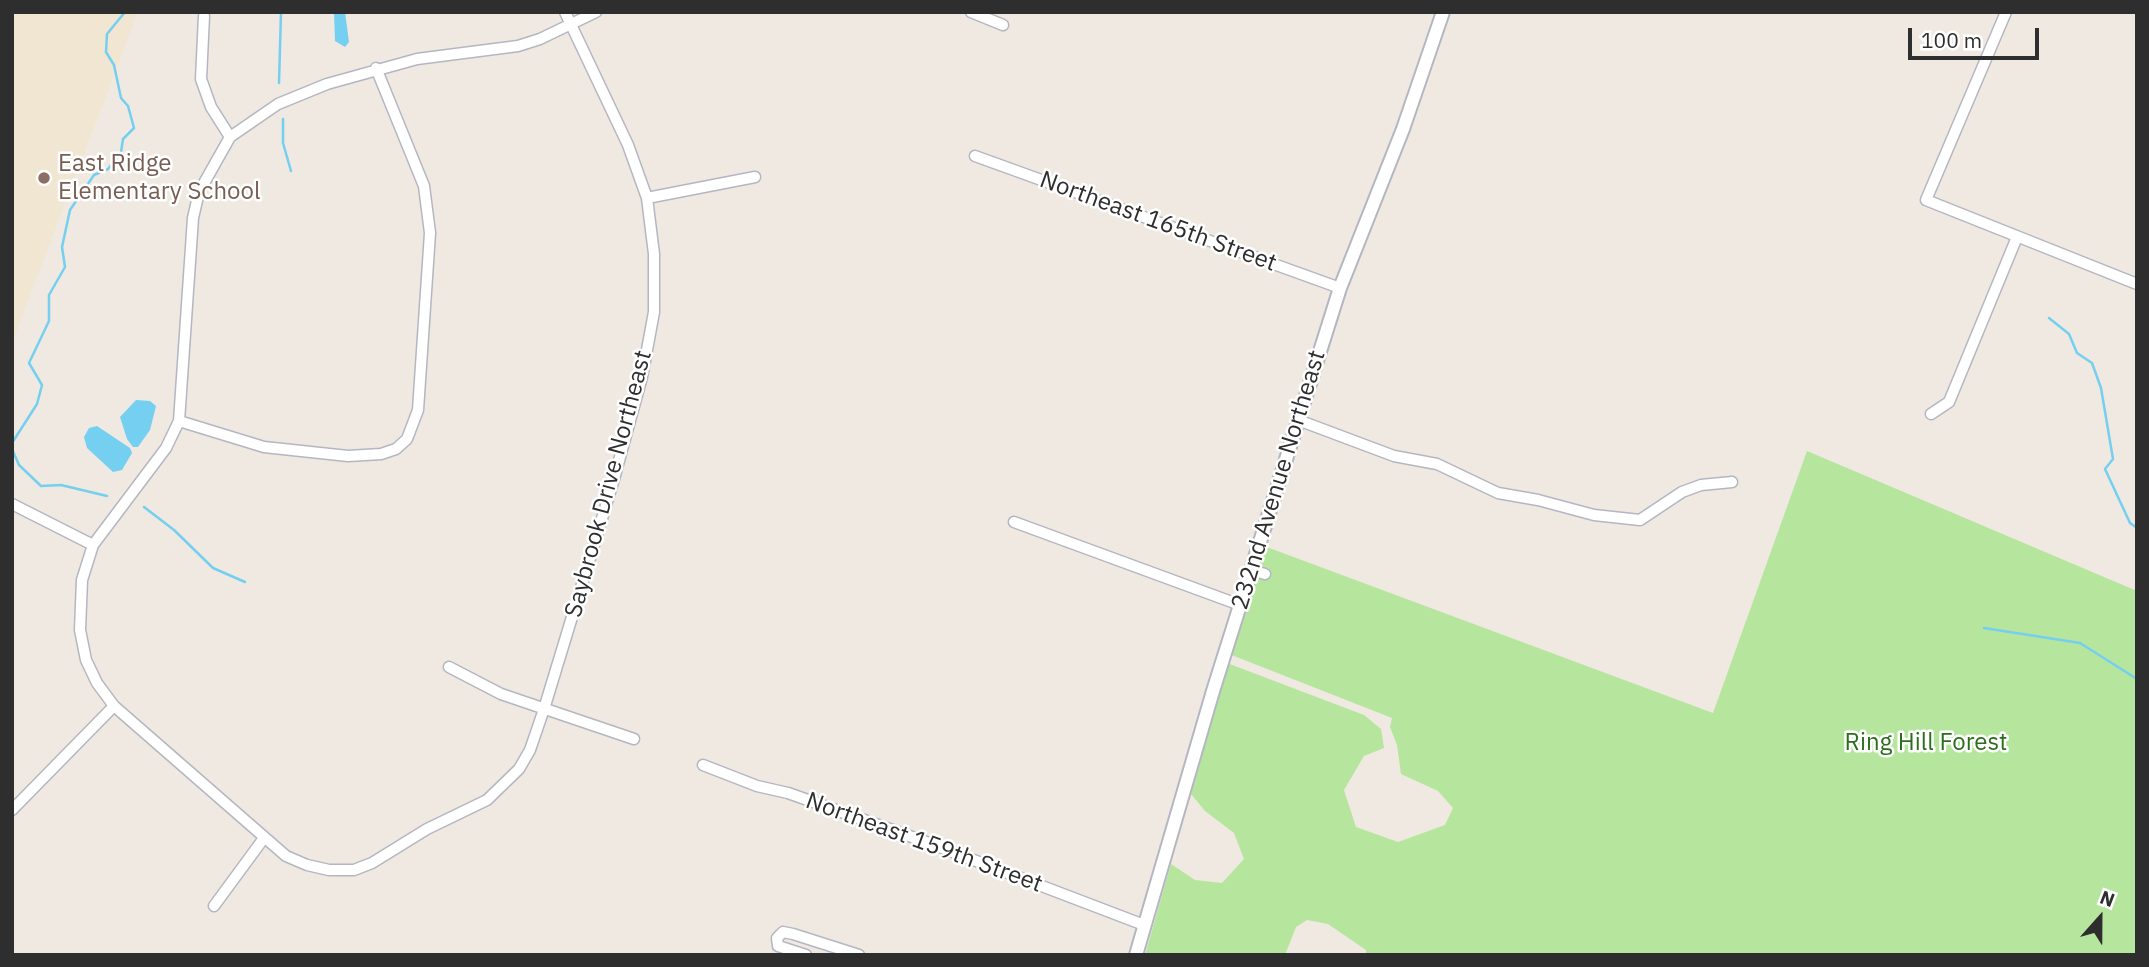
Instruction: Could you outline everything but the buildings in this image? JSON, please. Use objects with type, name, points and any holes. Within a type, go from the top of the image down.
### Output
[{"type":"street","name":"Saybrook Drive Northeast","points":[[264,838],[286,856],[307,865],[354,870],[372,863],[427,829],[494,794],[519,769],[530,750],[642,377],[654,312],[654,254],[647,198],[628,145],[565,12]]},
{"type":"street","points":[[214,906],[264,838],[114,706],[97,683],[86,660],[79,630],[82,580],[93,545],[166,448],[179,421],[194,218],[199,192],[230,136],[278,104],[376,68],[417,59],[518,46],[596,12]]},
{"type":"street","points":[[971,12],[1003,25]]},
{"type":"street","name":"232nd Avenue Northeast","points":[[1136,955],[1240,605],[1340,288],[1389,166],[1443,12]]},
{"type":"street","points":[[2006,12],[1926,200],[2137,284]]},
{"type":"street","points":[[204,16],[201,79],[211,107],[230,136]]},
{"type":"street","points":[[179,421],[264,447],[348,456],[381,454],[407,439],[418,410],[430,233],[424,186],[376,68]]},
{"type":"street","name":"Northeast 165th Street","points":[[975,156],[1340,288]]},
{"type":"street","points":[[647,198],[755,177]]},
{"type":"street","points":[[1931,414],[1949,402],[2017,237]]},
{"type":"street","points":[[1298,420],[1394,456],[1437,464],[1498,492],[1538,499],[1594,515],[1640,520],[1682,492],[1701,485],[1732,482]]},
{"type":"street","points":[[12,504],[93,545]]},
{"type":"street","points":[[1014,522],[1240,605]]},
{"type":"street","points":[[1251,570],[1265,574]]},
{"type":"street","points":[[449,667],[501,694],[634,739]]},
{"type":"street","points":[[12,810],[114,706]]},
{"type":"street","name":"Northeast 159th Street","points":[[703,765],[929,843],[1144,925]]},
{"type":"street","points":[[806,955],[778,946],[778,938],[783,932],[793,934],[852,954]]},
{"type":"shaded area","name":"East Ridge Elementary School","points":[[12,12],[138,12],[12,343]]},
{"type":"green space","name":"Ring Hill Forest","points":[[1807,451],[2137,591],[2137,955],[1366,955],[1366,950],[1328,924],[1307,920],[1296,927],[1285,955],[1145,955],[1171,864],[1195,880],[1222,883],[1244,859],[1234,833],[1205,811],[1191,794],[1227,663],[1364,715],[1381,729],[1384,748],[1364,756],[1344,790],[1356,827],[1398,842],[1445,825],[1453,808],[1438,791],[1401,774],[1397,745],[1390,727],[1392,718],[1229,654],[1264,546],[1713,713]]},
{"type":"water","points":[[334,12],[345,12],[349,42],[345,47],[335,41]]},
{"type":"water","points":[[136,400],[150,401],[156,406],[150,430],[138,447],[133,447],[127,439],[120,417]]},
{"type":"water","points":[[97,426],[130,448],[132,453],[122,470],[113,472],[87,448],[84,437],[89,428]]},
{"type":"waterway","points":[[12,443],[37,404],[42,385],[29,363],[49,321],[49,295],[65,267],[62,247],[70,210],[94,175],[108,169],[121,152],[123,139],[134,128],[128,106],[121,98],[114,65],[106,52],[107,34],[125,12]]},
{"type":"waterway","points":[[279,83],[281,12]]},
{"type":"waterway","points":[[283,119],[283,143],[291,171]]},
{"type":"waterway","points":[[2049,318],[2069,334],[2077,353],[2092,363],[2101,388],[2113,459],[2105,469],[2130,523],[2137,528]]},
{"type":"waterway","points":[[12,449],[19,465],[41,486],[61,485],[107,496]]},
{"type":"waterway","points":[[144,507],[174,530],[213,568],[245,582]]},
{"type":"waterway","points":[[1984,628],[2080,643],[2137,679]]},
{"type":"place","name":"East Ridge Elementary School","points":[[44,178]]}]
